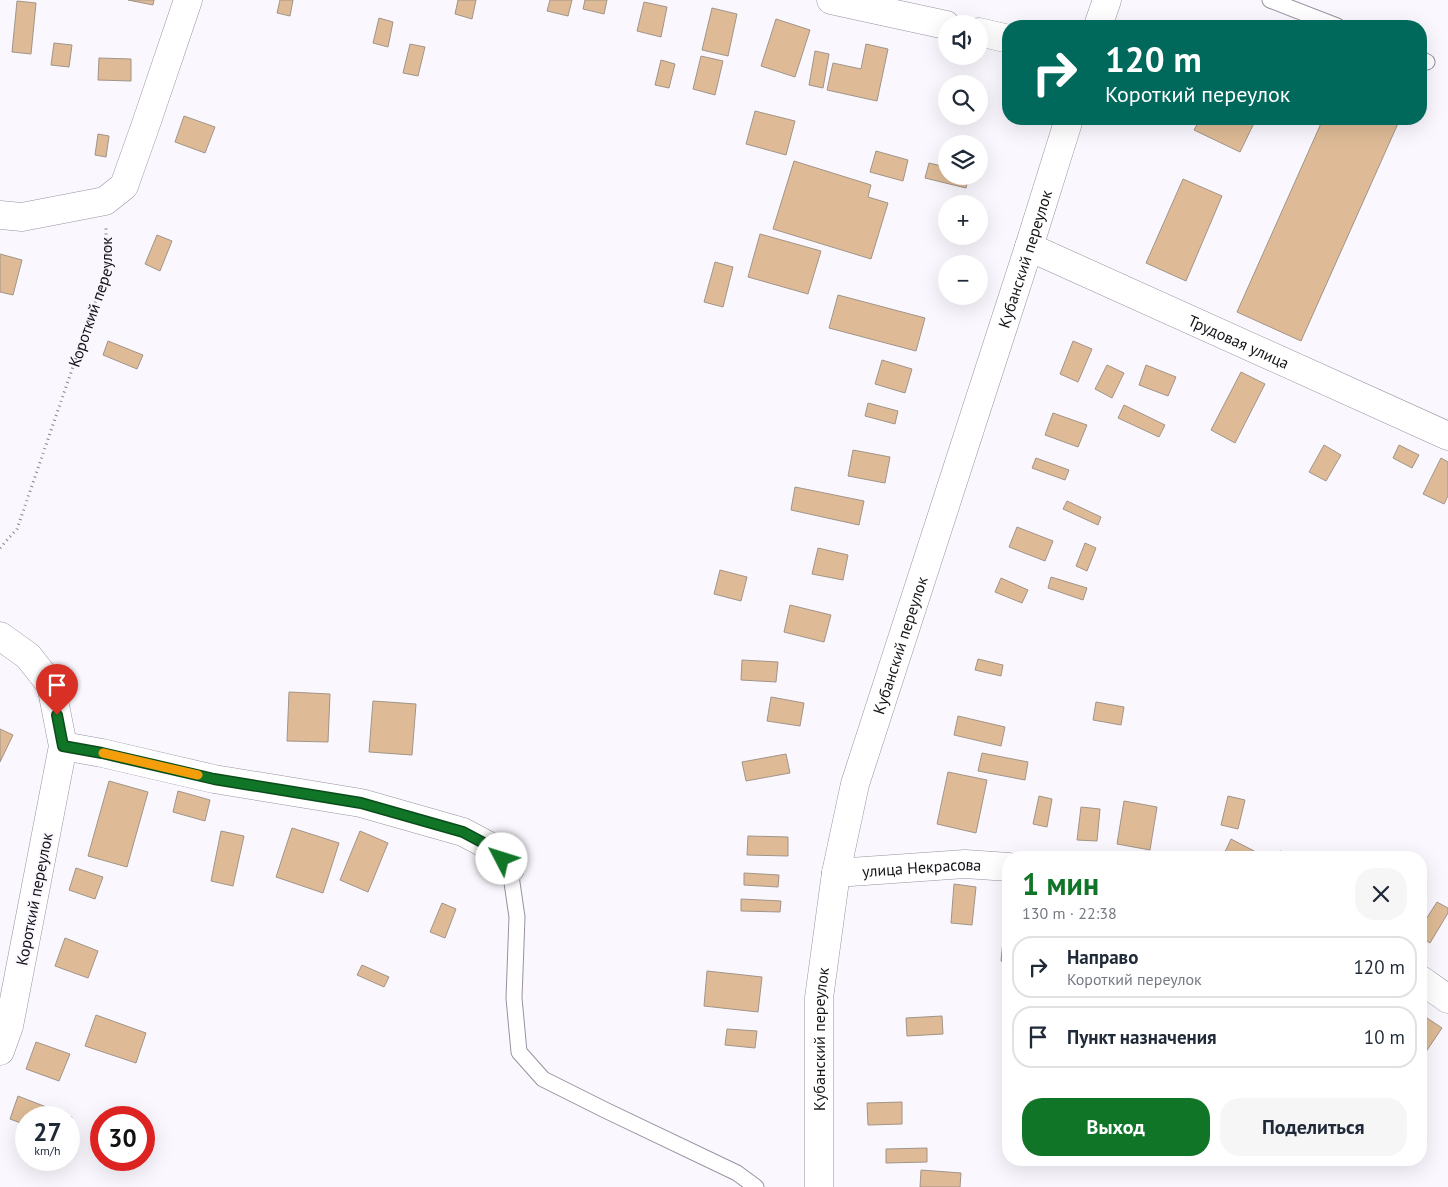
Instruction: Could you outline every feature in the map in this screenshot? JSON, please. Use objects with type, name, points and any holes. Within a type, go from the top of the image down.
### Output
[{"type":"street","points":[[0,215],[22,217],[105,201],[124,186],[188,0]]},
{"type":"street","points":[[831,0],[938,23]]},
{"type":"street","points":[[1100,20],[1106,0]]},
{"type":"street","points":[[988,34],[1002,37]]},
{"type":"street","name":"Кубанский переулок","points":[[819,1187],[819,998],[836,873],[855,784],[1067,125]]},
{"type":"street","name":"Трудовая улица","points":[[1029,247],[1448,436]]},
{"type":"street","name":"Короткий переулок","points":[[0,636],[28,656],[51,685],[63,746],[9,1026],[0,1051]]},
{"type":"street","points":[[63,746],[214,779],[361,803],[463,832],[493,848],[510,869]]},
{"type":"street","name":"улица Некрасова","points":[[836,873],[965,864],[1002,867]]},
{"type":"street","points":[[1427,984],[1448,999]]},
{"type":"lane","points":[[1270,0],[1322,20]]},
{"type":"lane","points":[[510,869],[517,917],[514,998],[519,1052],[543,1078],[613,1114],[737,1173],[756,1187]]},
{"type":"path","name":"Короткий переулок","points":[[0,548],[16,529],[106,271],[105,201]]},
{"type":"building","points":[[128,0],[154,0],[153,5]]},
{"type":"building","points":[[280,0],[293,0],[290,16],[277,13]]},
{"type":"building","points":[[458,0],[476,0],[472,19],[455,14]]},
{"type":"building","points":[[550,0],[572,0],[568,16],[547,11]]},
{"type":"building","points":[[585,0],[607,0],[604,14],[583,9]]},
{"type":"building","points":[[17,1],[36,3],[31,54],[12,52]]},
{"type":"building","points":[[644,2],[667,7],[661,37],[637,31]]},
{"type":"building","points":[[712,8],[737,14],[728,56],[702,50]]},
{"type":"building","points":[[379,18],[393,22],[388,47],[373,43]]},
{"type":"building","points":[[776,19],[810,30],[795,77],[761,66]]},
{"type":"building","points":[[54,43],[72,45],[69,67],[51,65]]},
{"type":"building","points":[[410,44],[425,47],[418,76],[403,73]]},
{"type":"building","points":[[866,44],[888,49],[877,101],[827,90],[833,63],[861,69]]},
{"type":"building","points":[[815,51],[829,54],[823,88],[809,85]]},
{"type":"building","points":[[701,56],[723,61],[715,95],[693,89]]},
{"type":"building","points":[[99,58],[131,59],[131,81],[98,80]]},
{"type":"building","points":[[661,60],[675,64],[669,88],[655,85]]},
{"type":"building","points":[[755,111],[795,121],[786,155],[746,144]]},
{"type":"building","points":[[184,116],[215,127],[205,153],[175,142]]},
{"type":"building","points":[[1197,125],[1253,125],[1240,152],[1194,130]]},
{"type":"building","points":[[1320,125],[1397,125],[1301,341],[1237,312]]},
{"type":"building","points":[[98,134],[109,136],[106,157],[95,155]]},
{"type":"building","points":[[876,151],[908,160],[903,181],[870,172]]},
{"type":"building","points":[[794,161],[871,185],[868,197],[888,203],[871,259],[773,229]]},
{"type":"building","points":[[929,163],[938,165],[938,181],[925,178]]},
{"type":"building","points":[[1183,179],[1222,196],[1186,281],[1146,263]]},
{"type":"building","points":[[954,185],[967,185],[966,188]]},
{"type":"building","points":[[760,234],[821,251],[808,294],[748,277]]},
{"type":"building","points":[[157,235],[172,241],[160,271],[145,264]]},
{"type":"building","points":[[0,254],[22,260],[13,295],[0,292]]},
{"type":"building","points":[[715,262],[733,267],[723,307],[704,302]]},
{"type":"building","points":[[838,295],[925,318],[916,351],[829,328]]},
{"type":"building","points":[[108,341],[143,355],[137,369],[103,355]]},
{"type":"building","points":[[1073,341],[1092,349],[1078,382],[1060,374]]},
{"type":"building","points":[[882,360],[912,369],[905,393],[875,384]]},
{"type":"building","points":[[1107,365],[1124,373],[1112,398],[1095,389]]},
{"type":"building","points":[[1146,365],[1176,377],[1168,396],[1139,385]]},
{"type":"building","points":[[1241,372],[1265,384],[1235,443],[1211,430]]},
{"type":"building","points":[[868,403],[898,411],[895,424],[865,416]]},
{"type":"building","points":[[1124,405],[1165,425],[1159,437],[1118,418]]},
{"type":"building","points":[[1053,413],[1087,425],[1078,447],[1045,435]]},
{"type":"building","points":[[1324,445],[1341,455],[1326,481],[1309,472]]},
{"type":"building","points":[[1399,445],[1419,455],[1412,468],[1393,458]]},
{"type":"building","points":[[853,450],[890,457],[885,483],[848,476]]},
{"type":"building","points":[[1036,458],[1069,470],[1065,480],[1032,468]]},
{"type":"building","points":[[1441,458],[1448,462],[1448,496],[1444,504],[1423,494]]},
{"type":"building","points":[[795,487],[864,501],[859,525],[791,510]]},
{"type":"building","points":[[1067,501],[1101,517],[1098,525],[1063,509]]},
{"type":"building","points":[[1017,527],[1053,541],[1045,561],[1009,547]]},
{"type":"building","points":[[1085,543],[1096,548],[1087,571],[1076,566]]},
{"type":"building","points":[[818,548],[848,555],[843,580],[812,574]]},
{"type":"building","points":[[720,570],[747,577],[741,601],[714,594]]},
{"type":"building","points":[[1051,577],[1087,588],[1083,600],[1048,588]]},
{"type":"building","points":[[1001,578],[1028,590],[1022,603],[995,592]]},
{"type":"building","points":[[790,605],[831,615],[824,642],[784,632]]},
{"type":"building","points":[[978,659],[1003,665],[1001,676],[975,670]]},
{"type":"building","points":[[742,660],[778,662],[776,682],[741,680]]},
{"type":"building","points":[[289,692],[330,694],[328,742],[287,741]]},
{"type":"building","points":[[771,697],[804,703],[800,726],[767,721]]},
{"type":"building","points":[[373,701],[416,704],[412,755],[369,752]]},
{"type":"building","points":[[1096,702],[1124,707],[1121,725],[1093,720]]},
{"type":"building","points":[[958,716],[1005,727],[1001,746],[954,735]]},
{"type":"building","points":[[0,729],[13,735],[0,762]]},
{"type":"building","points":[[982,753],[1028,762],[1025,780],[978,771]]},
{"type":"building","points":[[786,754],[790,773],[746,781],[742,762]]},
{"type":"building","points":[[948,772],[987,780],[976,833],[937,824]]},
{"type":"building","points":[[109,781],[148,792],[127,867],[88,856]]},
{"type":"building","points":[[178,791],[210,800],[205,821],[173,812]]},
{"type":"building","points":[[1039,796],[1052,799],[1047,827],[1033,824]]},
{"type":"building","points":[[1228,796],[1245,800],[1238,829],[1221,825]]},
{"type":"building","points":[[1124,801],[1157,807],[1150,850],[1117,844]]},
{"type":"building","points":[[1081,807],[1100,809],[1097,841],[1077,840]]},
{"type":"building","points":[[292,828],[339,843],[323,893],[276,877]]},
{"type":"building","points":[[221,831],[244,836],[233,886],[211,881]]},
{"type":"building","points":[[360,831],[388,843],[368,892],[340,880]]},
{"type":"building","points":[[748,836],[788,837],[788,856],[747,855]]},
{"type":"building","points":[[1231,839],[1254,851],[1225,851]]},
{"type":"building","points":[[76,868],[103,877],[95,899],[69,890]]},
{"type":"building","points":[[744,873],[779,875],[778,887],[744,885]]},
{"type":"building","points":[[954,884],[976,887],[972,925],[951,923]]},
{"type":"building","points":[[741,899],[781,901],[780,912],[741,911]]},
{"type":"building","points":[[1437,902],[1448,908],[1448,913],[1430,943],[1427,941],[1427,918]]},
{"type":"building","points":[[442,903],[456,909],[445,938],[430,932]]},
{"type":"building","points":[[65,938],[98,951],[88,978],[55,966]]},
{"type":"building","points":[[362,965],[389,977],[384,987],[357,975]]},
{"type":"building","points":[[707,971],[762,977],[758,1012],[704,1006]]},
{"type":"building","points":[[96,1015],[146,1033],[136,1063],[85,1046]]},
{"type":"building","points":[[942,1016],[943,1034],[907,1036],[906,1018]]},
{"type":"building","points":[[1427,1018],[1442,1028],[1427,1050]]},
{"type":"building","points":[[727,1029],[757,1031],[755,1048],[725,1045]]},
{"type":"building","points":[[36,1042],[70,1054],[59,1081],[26,1069]]},
{"type":"building","points":[[18,1096],[44,1106],[15,1106],[15,1121],[10,1119]]},
{"type":"building","points":[[902,1102],[902,1124],[868,1125],[867,1103]]},
{"type":"building","points":[[927,1148],[927,1162],[886,1163],[886,1149]]},
{"type":"building","points":[[921,1170],[961,1173],[960,1187],[920,1187]]},
{"type":"slow traffic","points":[[103,753],[198,775]]},
{"type":"route","points":[[57,715],[63,746],[214,779],[361,803],[463,832],[493,848],[502,859]]}]
